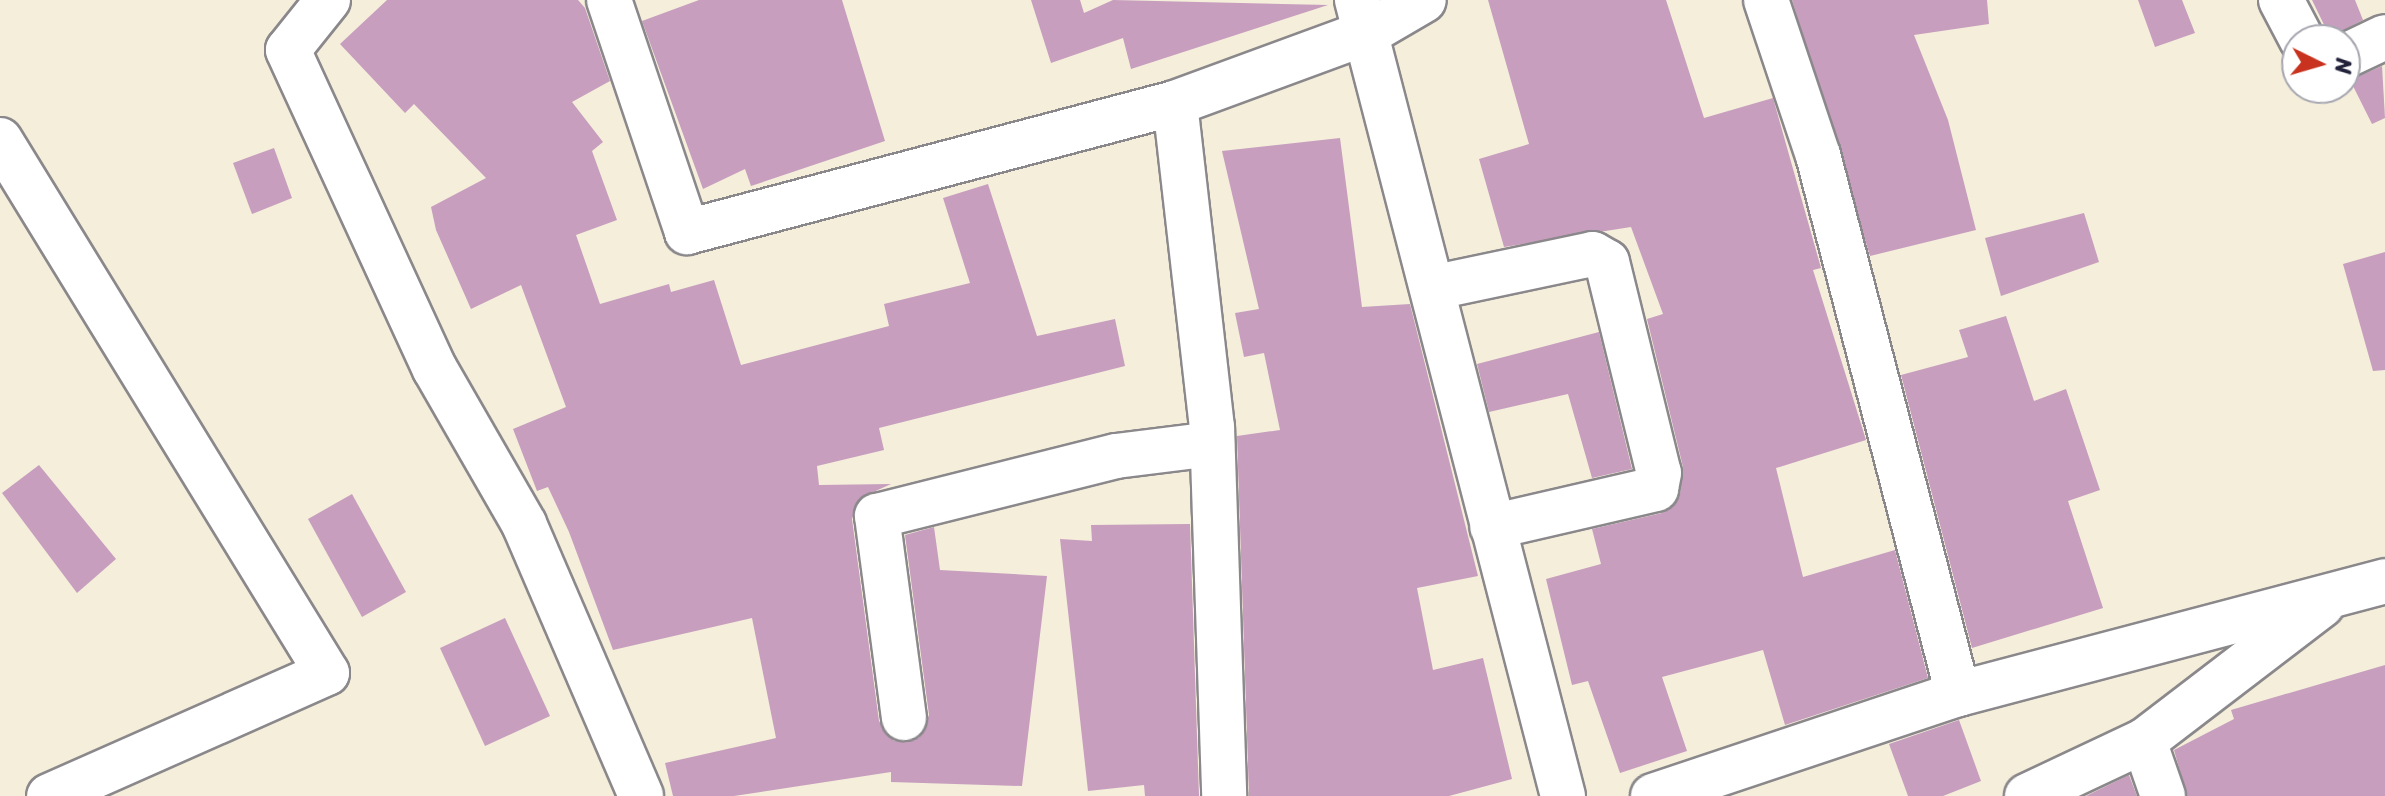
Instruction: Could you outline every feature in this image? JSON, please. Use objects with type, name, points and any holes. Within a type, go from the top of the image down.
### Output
[{"type":"street","points":[[328,0],[288,50],[435,369],[524,524],[641,796]]},
{"type":"street","points":[[609,0],[687,232],[1175,103],[1364,16],[1424,0]]},
{"type":"street","points":[[1766,0],[1818,155],[1958,694]]},
{"type":"street","points":[[2281,0],[2294,24]]},
{"type":"street","points":[[1364,16],[1436,287],[1492,527],[1563,796]]},
{"type":"street","points":[[2361,48],[2385,37]]},
{"type":"street","points":[[1175,103],[1212,444],[1224,796]]},
{"type":"street","points":[[0,140],[327,673],[49,796]]},
{"type":"street","points":[[1436,287],[1593,254],[1607,262],[1659,473],[1656,489],[1492,527]]},
{"type":"street","points":[[904,718],[877,516],[1116,456],[1212,444]]},
{"type":"street","points":[[1653,796],[1958,694],[2385,581]]},
{"type":"street","points":[[2027,796],[2144,741],[2337,593]]},
{"type":"street","points":[[2144,741],[2163,796]]},
{"type":"building","points":[[387,0],[578,0],[585,8],[610,81],[572,102],[603,142],[592,151],[617,220],[576,235],[600,304],[669,284],[671,292],[714,280],[741,365],[889,326],[884,304],[970,283],[943,198],[988,184],[1037,336],[1115,319],[1125,366],[879,428],[884,450],[817,466],[819,485],[891,484],[860,498],[852,519],[879,721],[894,741],[919,738],[929,715],[905,535],[934,527],[940,570],[1047,576],[1022,786],[891,782],[891,772],[734,796],[673,796],[665,763],[776,738],[752,618],[613,650],[569,532],[548,487],[537,491],[513,429],[566,407],[521,285],[471,309],[436,230],[431,207],[486,178],[414,104],[405,113],[340,44]]},
{"type":"building","points":[[699,0],[842,0],[885,141],[751,186],[745,169],[703,189],[642,21]]},
{"type":"building","points":[[1031,0],[1080,0],[1084,13],[1113,0],[1328,5],[1131,69],[1123,38],[1051,63]]},
{"type":"building","points":[[1488,0],[1666,0],[1704,118],[1773,98],[1821,268],[1813,270],[1866,440],[1776,468],[1803,577],[1895,550],[1928,678],[1785,725],[1763,650],[1662,677],[1687,751],[1620,773],[1588,681],[1572,685],[1546,579],[1601,564],[1592,529],[1662,513],[1680,494],[1683,467],[1647,319],[1663,314],[1631,227],[1504,247],[1479,159],[1529,144]]},
{"type":"building","points":[[1792,0],[1987,0],[1989,24],[1914,35],[1948,120],[1976,230],[1870,256]]},
{"type":"building","points":[[2138,0],[2182,0],[2195,33],[2155,47]]},
{"type":"building","points":[[2312,0],[2355,0],[2363,20],[2355,24],[2324,24]]},
{"type":"building","points":[[2382,66],[2385,118],[2372,124],[2361,102],[2361,75]]},
{"type":"building","points":[[1340,138],[1362,307],[1410,304],[1478,576],[1417,588],[1433,670],[1483,658],[1512,779],[1449,796],[1249,796],[1237,436],[1280,430],[1264,353],[1244,357],[1235,313],[1259,309],[1222,151]]},
{"type":"building","points":[[274,148],[292,198],[252,214],[233,163]]},
{"type":"building","points":[[2084,213],[2099,262],[2001,296],[1985,238]]},
{"type":"building","points":[[2385,252],[2385,370],[2373,371],[2343,264]]},
{"type":"building","points":[[2006,316],[2034,401],[2066,389],[2100,490],[2068,501],[2103,608],[1972,648],[1901,375],[1968,357],[1959,330]]},
{"type":"building","points":[[1599,332],[1632,469],[1592,478],[1568,394],[1489,412],[1477,364]]},
{"type":"building","points":[[39,465],[116,559],[77,593],[2,493]]},
{"type":"building","points":[[352,494],[406,592],[362,617],[308,519]]},
{"type":"building","points":[[1190,524],[1199,796],[1145,796],[1144,785],[1088,791],[1060,539],[1092,541],[1091,525]]},
{"type":"building","points":[[505,618],[550,716],[485,746],[440,648]]},
{"type":"building","points":[[2385,665],[2385,796],[2187,796],[2174,750],[2234,719],[2231,710]]},
{"type":"building","points":[[1959,720],[1981,781],[1943,796],[1908,796],[1889,744]]},
{"type":"building","points":[[2129,775],[2137,796],[2086,796]]}]
